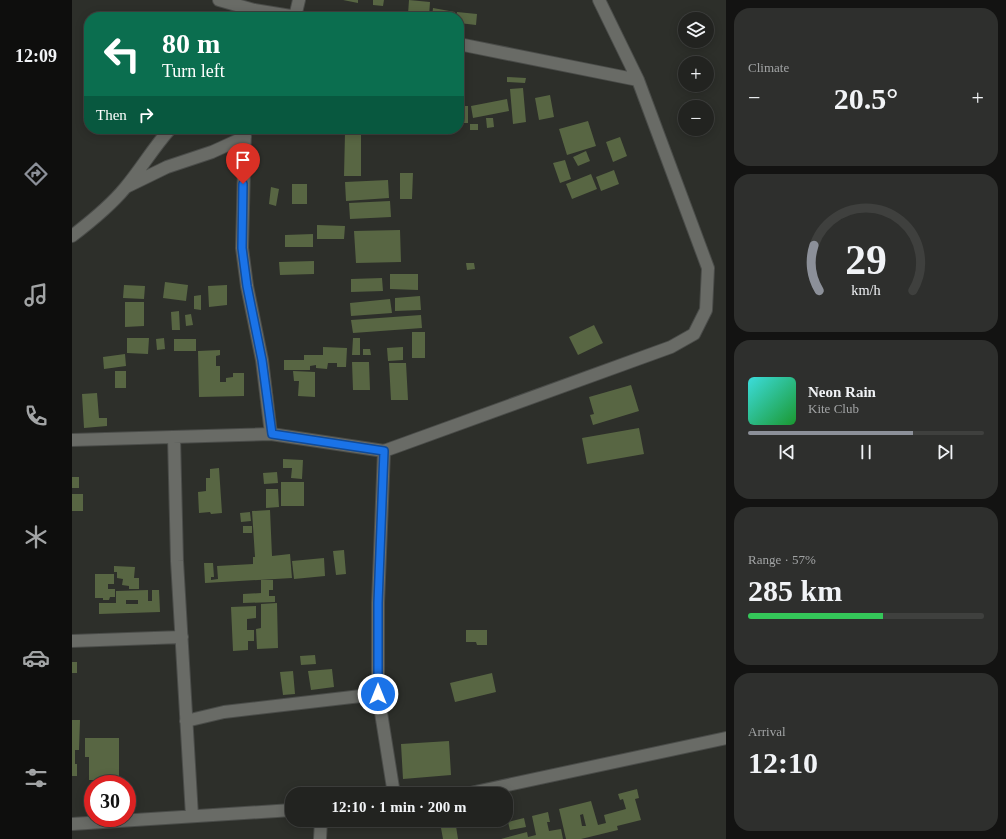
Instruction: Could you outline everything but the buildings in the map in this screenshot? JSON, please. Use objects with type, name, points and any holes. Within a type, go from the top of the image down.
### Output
[{"type":"street","points":[[220,0],[250,12]]},
{"type":"street","points":[[297,12],[299,0]]},
{"type":"street","points":[[72,440],[272,434],[384,451],[671,347],[694,334],[706,310],[708,268],[638,80],[599,0]]},
{"type":"street","points":[[464,45],[638,80]]},
{"type":"street","points":[[72,236],[86,225],[124,188],[166,134]]},
{"type":"street","points":[[124,188],[167,167],[212,152],[243,134]]},
{"type":"street","points":[[245,134],[242,248],[247,286],[262,360],[272,434]]},
{"type":"street","points":[[174,437],[177,561],[192,816]]},
{"type":"street","points":[[384,451],[378,603],[378,694],[393,787]]},
{"type":"street","points":[[72,641],[182,637]]},
{"type":"street","points":[[186,721],[224,712],[378,694]]},
{"type":"street","points":[[498,787],[726,738]]},
{"type":"street","points":[[74,827],[192,816],[285,810]]},
{"type":"street","points":[[320,839],[321,827]]},
{"type":"route","points":[[243,184],[242,248],[247,286],[262,360],[272,434],[384,451],[378,603],[378,694]]}]
